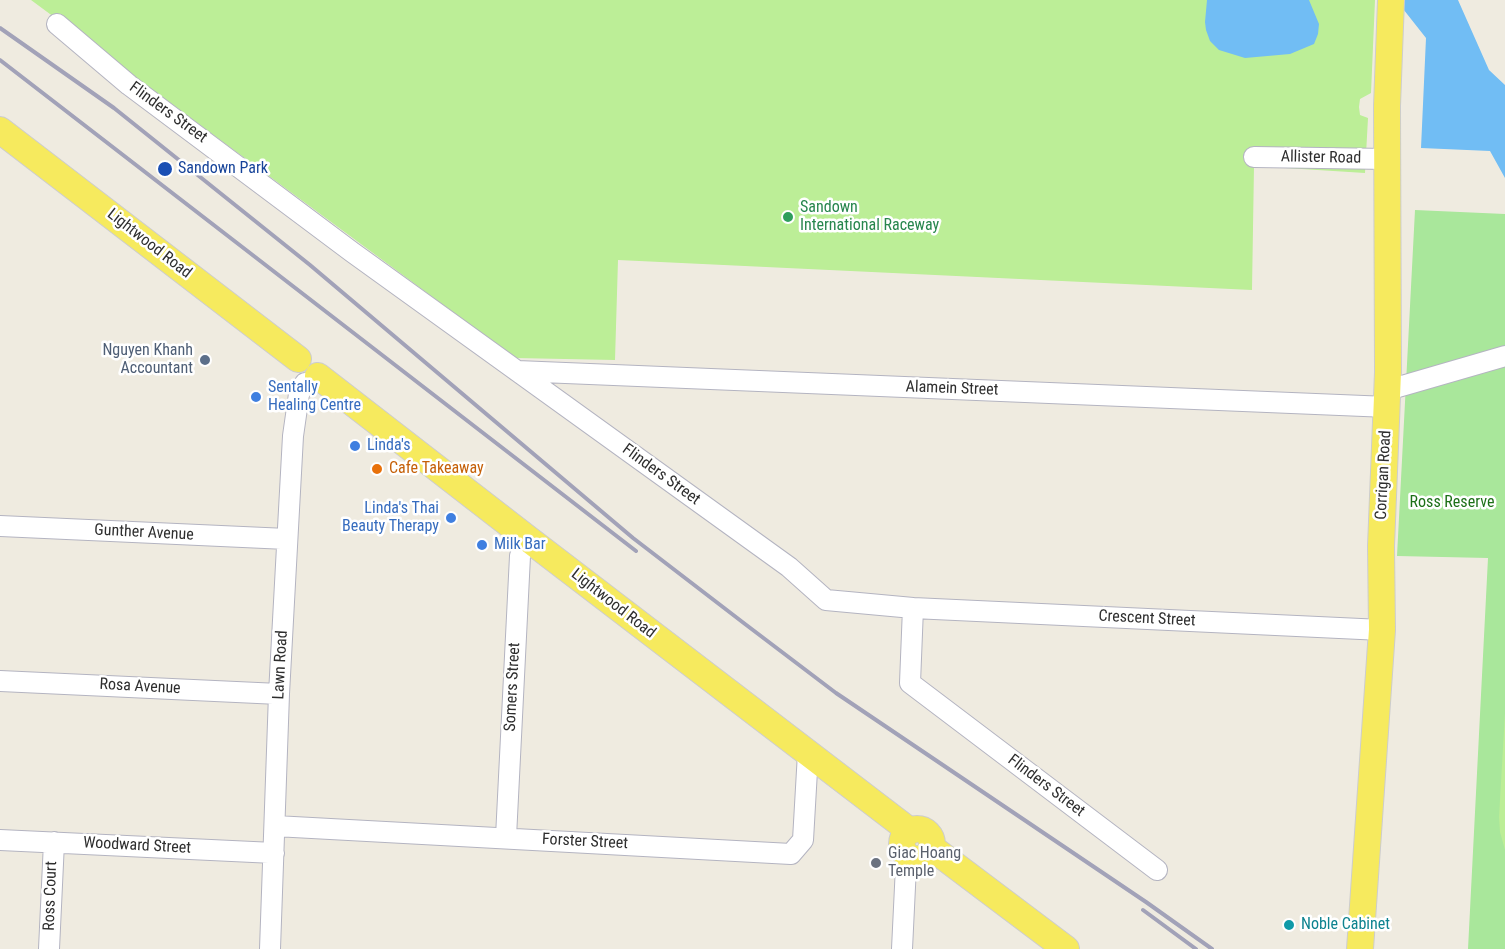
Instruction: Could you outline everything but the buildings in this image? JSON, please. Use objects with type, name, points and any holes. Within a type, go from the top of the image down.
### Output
[{"type":"main road","name":"Corrigan Road","points":[[1360,949],[1382,630],[1381,546],[1388,398],[1387,106],[1391,0]]},
{"type":"main road","name":"Lightwood Road","points":[[0,130],[307,373],[910,831],[903,838],[903,848],[920,852]]},
{"type":"main road","points":[[920,852],[1066,949]]},
{"type":"street","name":"Flinders Street","points":[[57,24],[114,72],[352,252],[789,567],[826,600],[913,608],[910,683],[1157,870]]},
{"type":"street","name":"Allister Road","points":[[1254,157],[1388,159]]},
{"type":"street","name":"Alamein Street","points":[[517,371],[1388,398],[1505,356]]},
{"type":"street","name":"Lawn Road","points":[[270,949],[279,694],[293,436],[299,394],[307,373]]},
{"type":"street","name":"Gunther Avenue","points":[[0,526],[287,539]]},
{"type":"street","name":"Somers Street","points":[[506,837],[520,556],[527,538]]},
{"type":"street","name":"Crescent Street","points":[[913,608],[1382,630]]},
{"type":"street","name":"Rosa Avenue","points":[[0,681],[279,694]]},
{"type":"street","name":"Forster Street","points":[[275,826],[791,854],[803,840],[808,753]]},
{"type":"street","name":"Woodward Street","points":[[0,840],[274,853]]},
{"type":"street","name":"Ross Court","points":[[49,949],[54,842]]},
{"type":"street","points":[[902,949],[906,867],[920,852]]},
{"type":"green space","name":"Sandown International Raceway","points":[[31,0],[1375,0],[1371,93],[1360,99],[1359,107],[1360,115],[1368,118],[1365,173],[1254,166],[1252,290],[618,260],[615,360],[515,358]]},
{"type":"green space","name":"Ross Reserve","points":[[1415,210],[1505,214],[1505,949],[1468,949],[1488,558],[1397,556]]},
{"type":"green space","points":[[1505,713],[1505,850],[1499,817]]},
{"type":"water","points":[[1207,0],[1309,0],[1319,24],[1318,34],[1314,44],[1290,54],[1245,58],[1219,50],[1210,41],[1205,22]]},
{"type":"water","points":[[1396,0],[1458,0],[1489,70],[1505,85],[1505,178],[1490,151],[1421,148],[1426,38]]},
{"type":"railway","points":[[0,28],[114,108],[310,265],[633,538],[745,624],[836,693],[1212,949]]},
{"type":"railway","points":[[0,60],[636,551]]},
{"type":"railway","points":[[1143,910],[1196,949]]},
{"type":"place","name":"Sandown Park","points":[[165,169]]},
{"type":"place","name":"Sandown International Raceway","points":[[788,217]]},
{"type":"place","name":"Nguyen Khanh Accountant","points":[[205,360]]},
{"type":"place","name":"Sentally Healing Centre","points":[[256,397]]},
{"type":"place","name":"Linda's","points":[[355,446]]},
{"type":"place","name":"Cafe Takeaway","points":[[377,469]]},
{"type":"place","name":"Linda's Thai Beauty Therapy","points":[[451,518]]},
{"type":"place","name":"Milk Bar","points":[[482,545]]},
{"type":"place","name":"Giac Hoang Temple","points":[[876,863]]},
{"type":"place","name":"Noble Cabinet","points":[[1289,925]]}]
